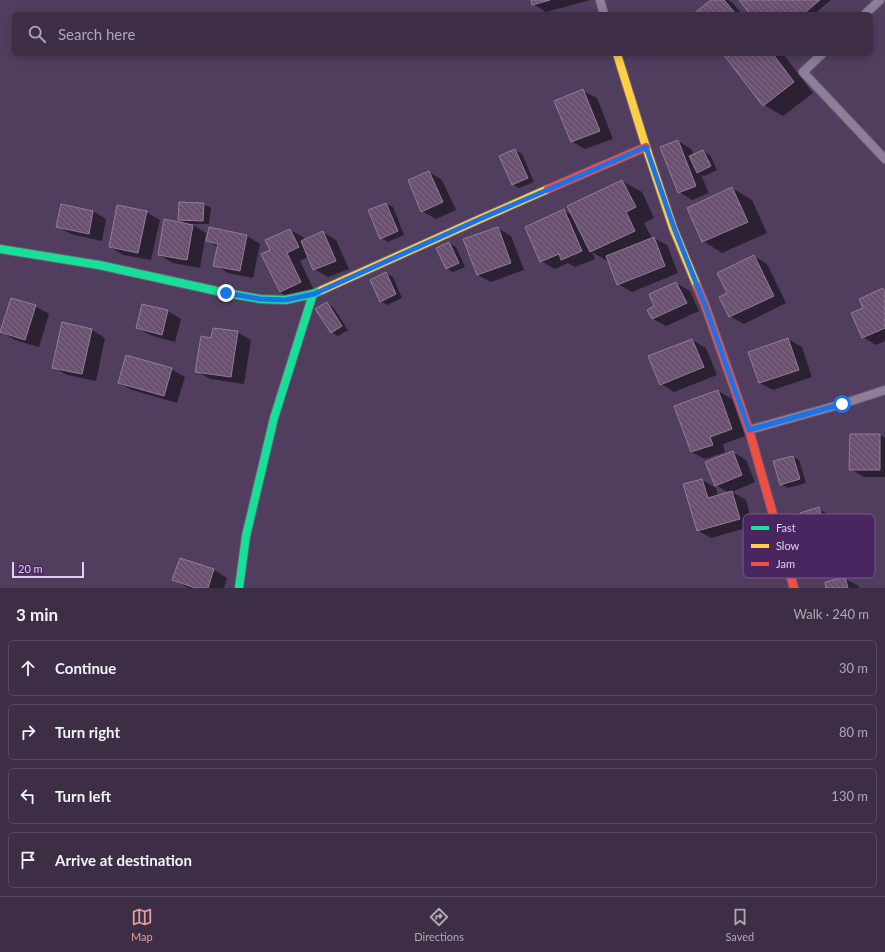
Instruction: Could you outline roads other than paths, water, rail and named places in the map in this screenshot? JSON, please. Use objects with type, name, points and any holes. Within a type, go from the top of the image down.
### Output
[{"type":"street","points":[[600,0],[603,12]]},
{"type":"street","points":[[867,12],[881,0],[885,3]]},
{"type":"street","points":[[618,56],[646,147],[674,228],[705,305],[749,430],[773,514]]},
{"type":"street","points":[[820,56],[803,72],[885,159]]},
{"type":"street","points":[[0,248],[99,265],[226,293],[260,299],[285,300],[314,294],[480,219],[646,147]]},
{"type":"street","points":[[239,588],[246,536],[274,418],[314,294]]},
{"type":"street","points":[[749,430],[842,404],[885,390]]},
{"type":"street","points":[[791,578],[794,588]]}]
